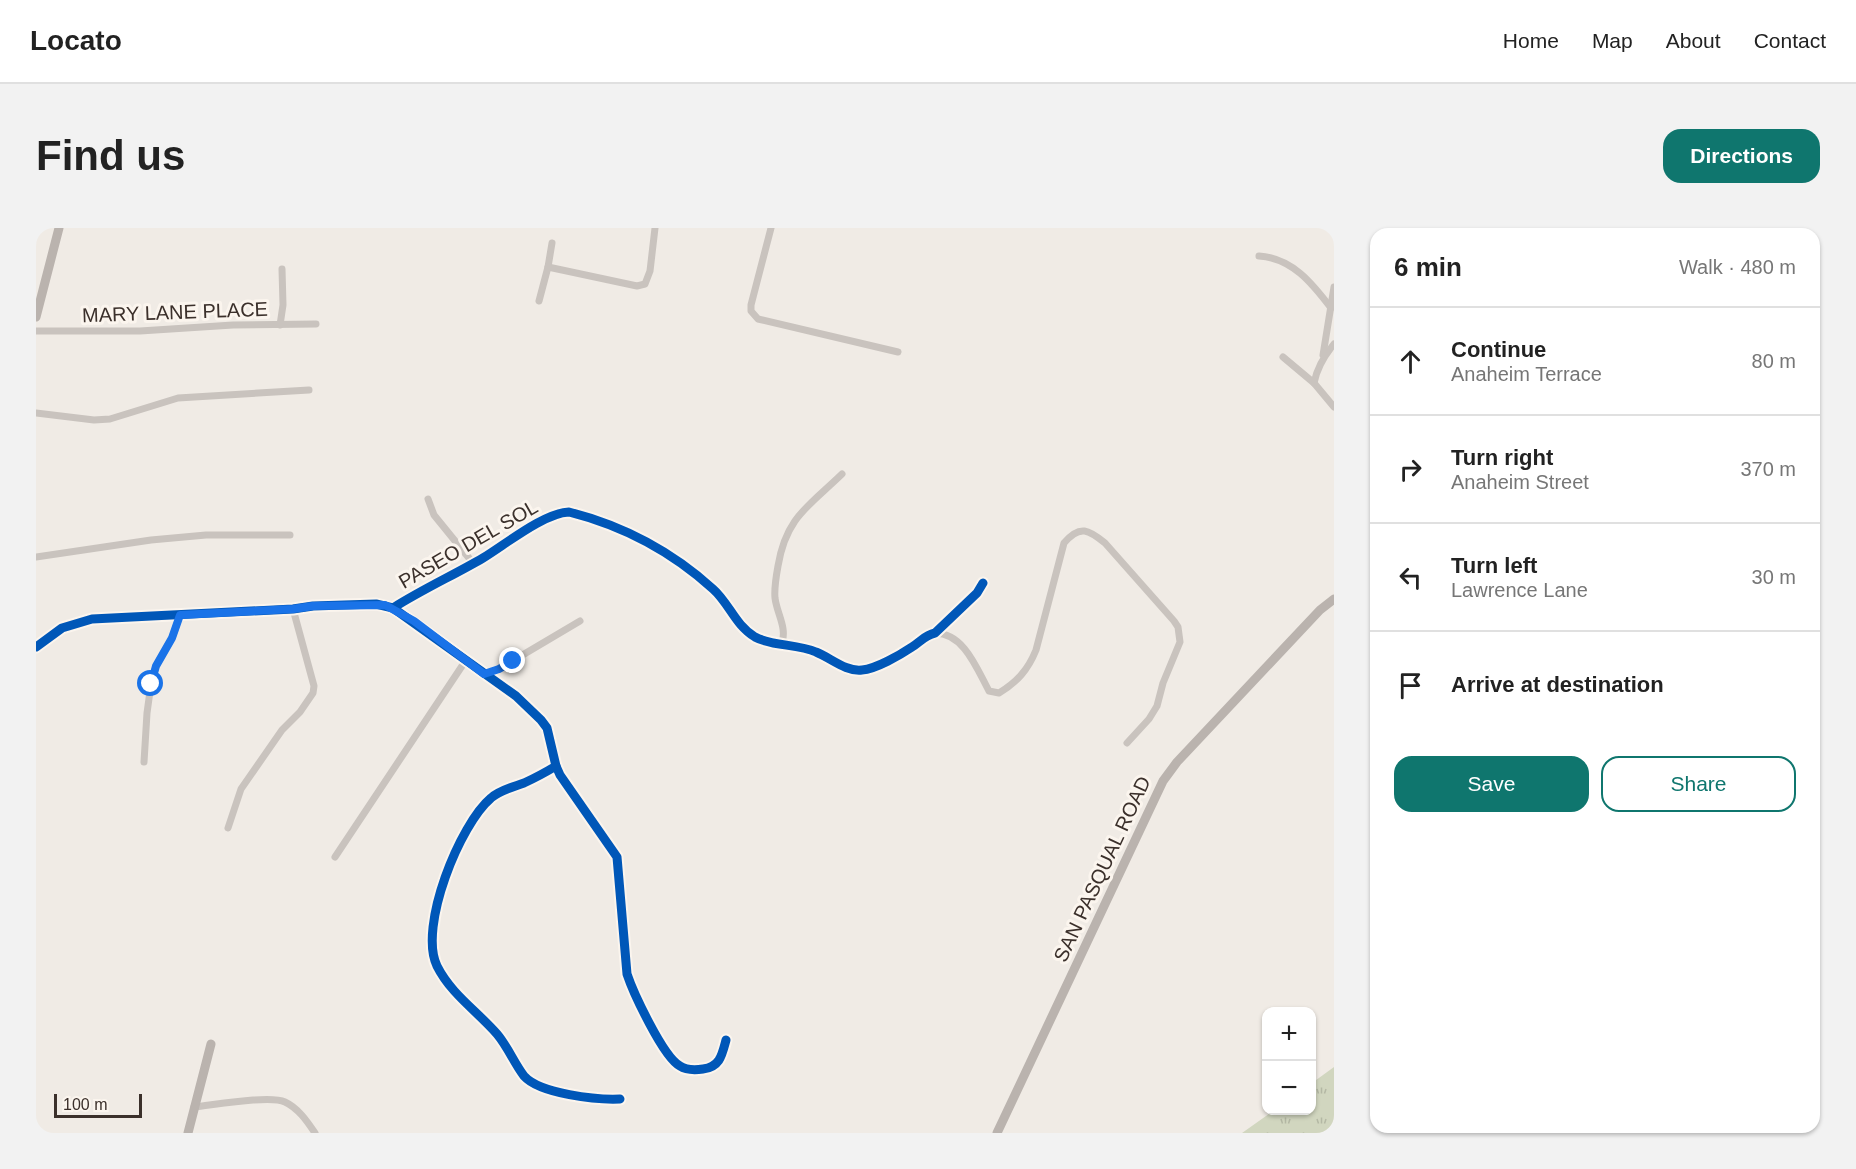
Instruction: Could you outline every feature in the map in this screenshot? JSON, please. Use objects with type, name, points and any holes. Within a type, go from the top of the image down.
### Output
[{"type":"main road","points":[[36,317],[58,228]]},
{"type":"main road","name":"SAN PASQUAL ROAD","points":[[997,1133],[1163,781],[1177,762],[1309,621],[1334,599]]},
{"type":"main road","points":[[188,1133],[211,1044]]},
{"type":"street","points":[[548,267],[637,286],[645,284],[650,271],[655,228]]},
{"type":"street","points":[[771,228],[751,305],[751,311],[758,319],[898,352]]},
{"type":"street","points":[[538,301],[552,243]]},
{"type":"street","points":[[1259,256],[1274,259],[1297,270],[1311,282],[1331,308]]},
{"type":"street","points":[[280,325],[283,305],[282,269]]},
{"type":"street","points":[[1322,360],[1334,287]]},
{"type":"street","name":"MARY LANE PLACE","points":[[36,331],[140,331],[316,324]]},
{"type":"street","points":[[1314,383],[1322,360],[1334,344]]},
{"type":"street","points":[[1283,357],[1314,383],[1334,407]]},
{"type":"street","points":[[36,413],[94,420],[110,419],[178,398],[309,390]]},
{"type":"street","points":[[782,643],[784,630],[776,603],[775,587],[780,552],[786,533],[795,518],[842,474]]},
{"type":"street","points":[[428,499],[434,514],[473,563]]},
{"type":"street","name":"PASEO DEL SOL","points":[[393,608],[473,563],[534,525],[563,512],[615,526],[661,549],[714,590],[747,632],[757,638],[812,650],[848,669],[865,670],[894,658],[928,634],[935,633],[977,593],[983,583]]},
{"type":"street","points":[[935,633],[948,635],[962,645],[989,691],[999,693],[1009,687],[1030,665],[1036,650],[1064,543],[1078,531],[1085,530],[1094,534],[1106,543],[1112,553],[1174,621],[1180,634],[1180,642],[1163,683],[1157,706],[1149,719],[1127,743]]},
{"type":"street","points":[[36,557],[151,540],[290,535]]},
{"type":"street","points":[[36,648],[62,628],[92,619],[293,609],[313,606],[376,604],[393,608],[516,696],[542,720],[552,743],[556,766],[617,857],[627,974],[632,989],[664,1049],[679,1066],[712,1068],[720,1061],[726,1040]]},
{"type":"street","points":[[228,828],[241,789],[282,730],[300,712],[313,693],[314,686],[293,609]]},
{"type":"street","points":[[144,762],[151,684],[156,666],[172,638],[180,615]]},
{"type":"street","points":[[484,674],[499,669],[579,621]]},
{"type":"street","points":[[335,857],[466,660]]},
{"type":"street","points":[[556,766],[490,798],[469,827],[447,869],[439,893],[433,942],[435,960],[459,997],[499,1036],[525,1077],[536,1084],[577,1097],[602,1100],[620,1099]]},
{"type":"street","points":[[194,1107],[263,1099],[284,1102],[300,1113],[315,1133]]},
{"type":"green space","points":[[1334,1067],[1334,1133],[1242,1133],[1267,1115],[1316,1115],[1316,1080]]},
{"type":"cycle path","points":[[393,608],[483,558],[537,523],[569,512],[627,532],[680,562],[713,589],[742,626],[755,637],[769,642],[809,649],[850,669],[862,670],[881,664],[935,633],[977,593],[983,583]]},
{"type":"cycle path","points":[[36,647],[62,628],[92,619],[293,609],[313,606],[376,604],[393,608],[516,696],[547,728],[560,775],[617,857],[627,974],[635,995],[665,1050],[682,1067],[703,1069],[717,1063],[726,1040]]},
{"type":"cycle path","points":[[556,766],[498,793],[479,811],[455,852],[445,877],[433,927],[433,949],[437,966],[449,985],[497,1034],[524,1076],[543,1087],[569,1095],[620,1099]]},
{"type":"route","points":[[151,684],[161,654],[172,638],[180,615],[313,606],[376,604],[393,608],[414,621],[484,674],[513,661]]}]
